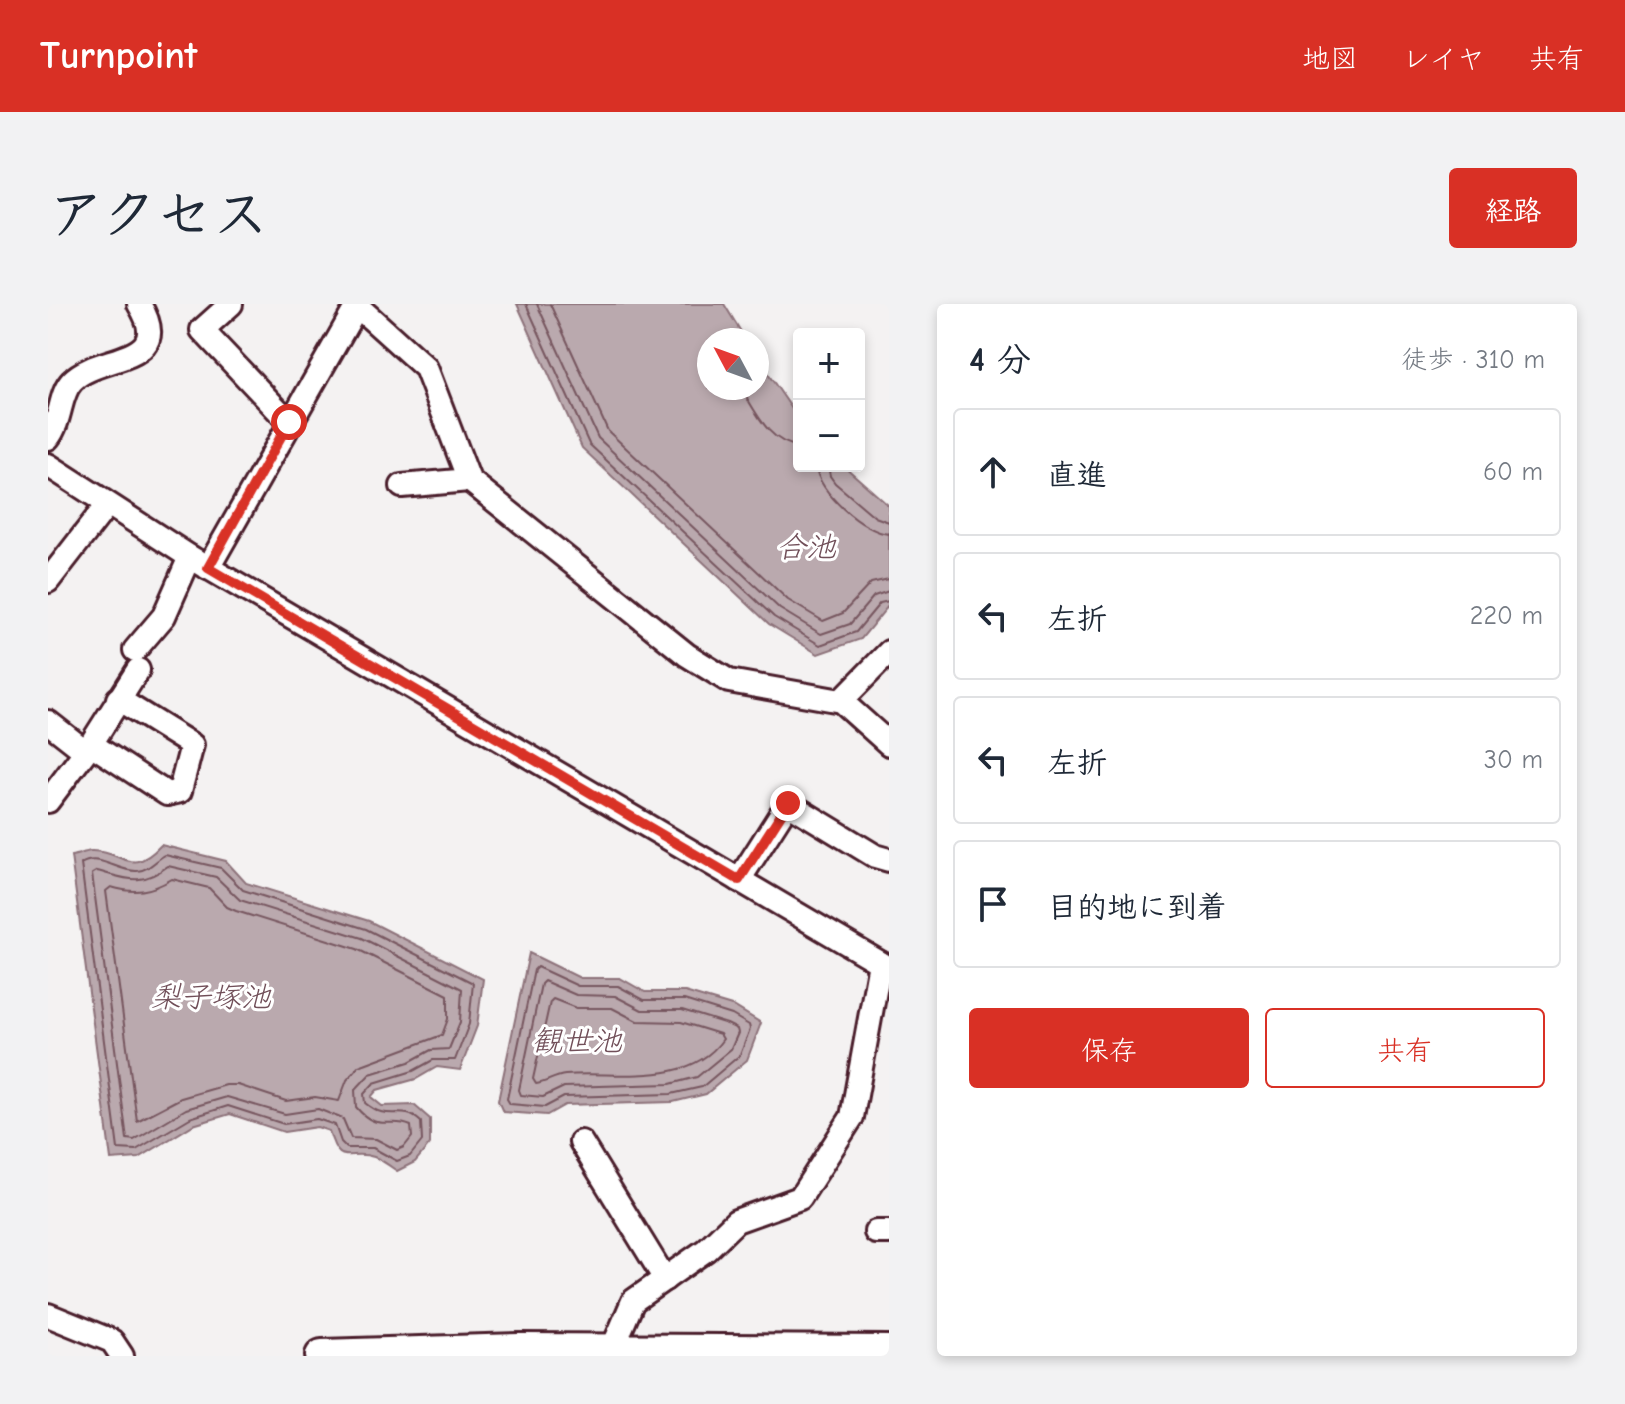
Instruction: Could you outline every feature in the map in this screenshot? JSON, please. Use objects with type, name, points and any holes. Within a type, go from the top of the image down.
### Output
[{"type":"street","points":[[48,438],[61,413],[64,394],[72,380],[89,369],[135,355],[146,342],[147,318],[139,304]]},
{"type":"street","points":[[231,304],[202,330],[289,422]]},
{"type":"street","points":[[48,801],[88,747],[118,699],[136,660],[289,422],[356,305],[426,368],[469,480],[687,655],[729,681],[841,701],[889,744]]},
{"type":"street","points":[[48,465],[199,562],[884,966],[852,1117],[800,1198],[736,1221],[706,1250],[633,1301],[611,1352]]},
{"type":"street","points":[[402,486],[469,480]]},
{"type":"street","points":[[48,581],[107,505]]},
{"type":"street","points":[[841,701],[889,652]]},
{"type":"street","points":[[48,722],[167,794],[180,791],[192,745],[118,699]]},
{"type":"street","points":[[739,880],[788,803],[875,856],[889,860]]},
{"type":"street","points":[[581,1142],[665,1279]]},
{"type":"street","points":[[48,1315],[112,1341],[122,1356]]},
{"type":"street","points":[[322,1356],[889,1352]]},
{"type":"water","name":"合池","points":[[517,304],[724,304],[739,328],[697,328],[697,400],[769,400],[769,375],[793,410],[793,472],[851,472],[889,506],[889,605],[861,639],[818,654],[769,624],[582,448]]},
{"type":"water","name":"梨子塚池","points":[[161,845],[226,861],[246,883],[369,921],[483,979],[477,1026],[460,1070],[437,1067],[416,1079],[377,1090],[371,1097],[382,1106],[414,1105],[430,1119],[430,1144],[415,1162],[397,1171],[374,1157],[341,1154],[329,1131],[317,1127],[284,1132],[230,1114],[193,1125],[139,1158],[111,1160],[71,856],[102,852],[133,862],[150,855]]},
{"type":"water","name":"観世池","points":[[529,953],[580,978],[620,978],[645,992],[685,992],[735,1007],[761,1023],[747,1060],[706,1094],[673,1102],[565,1105],[547,1115],[503,1112],[498,1101]]},
{"type":"route","points":[[289,422],[208,568],[739,880],[788,803]]}]
